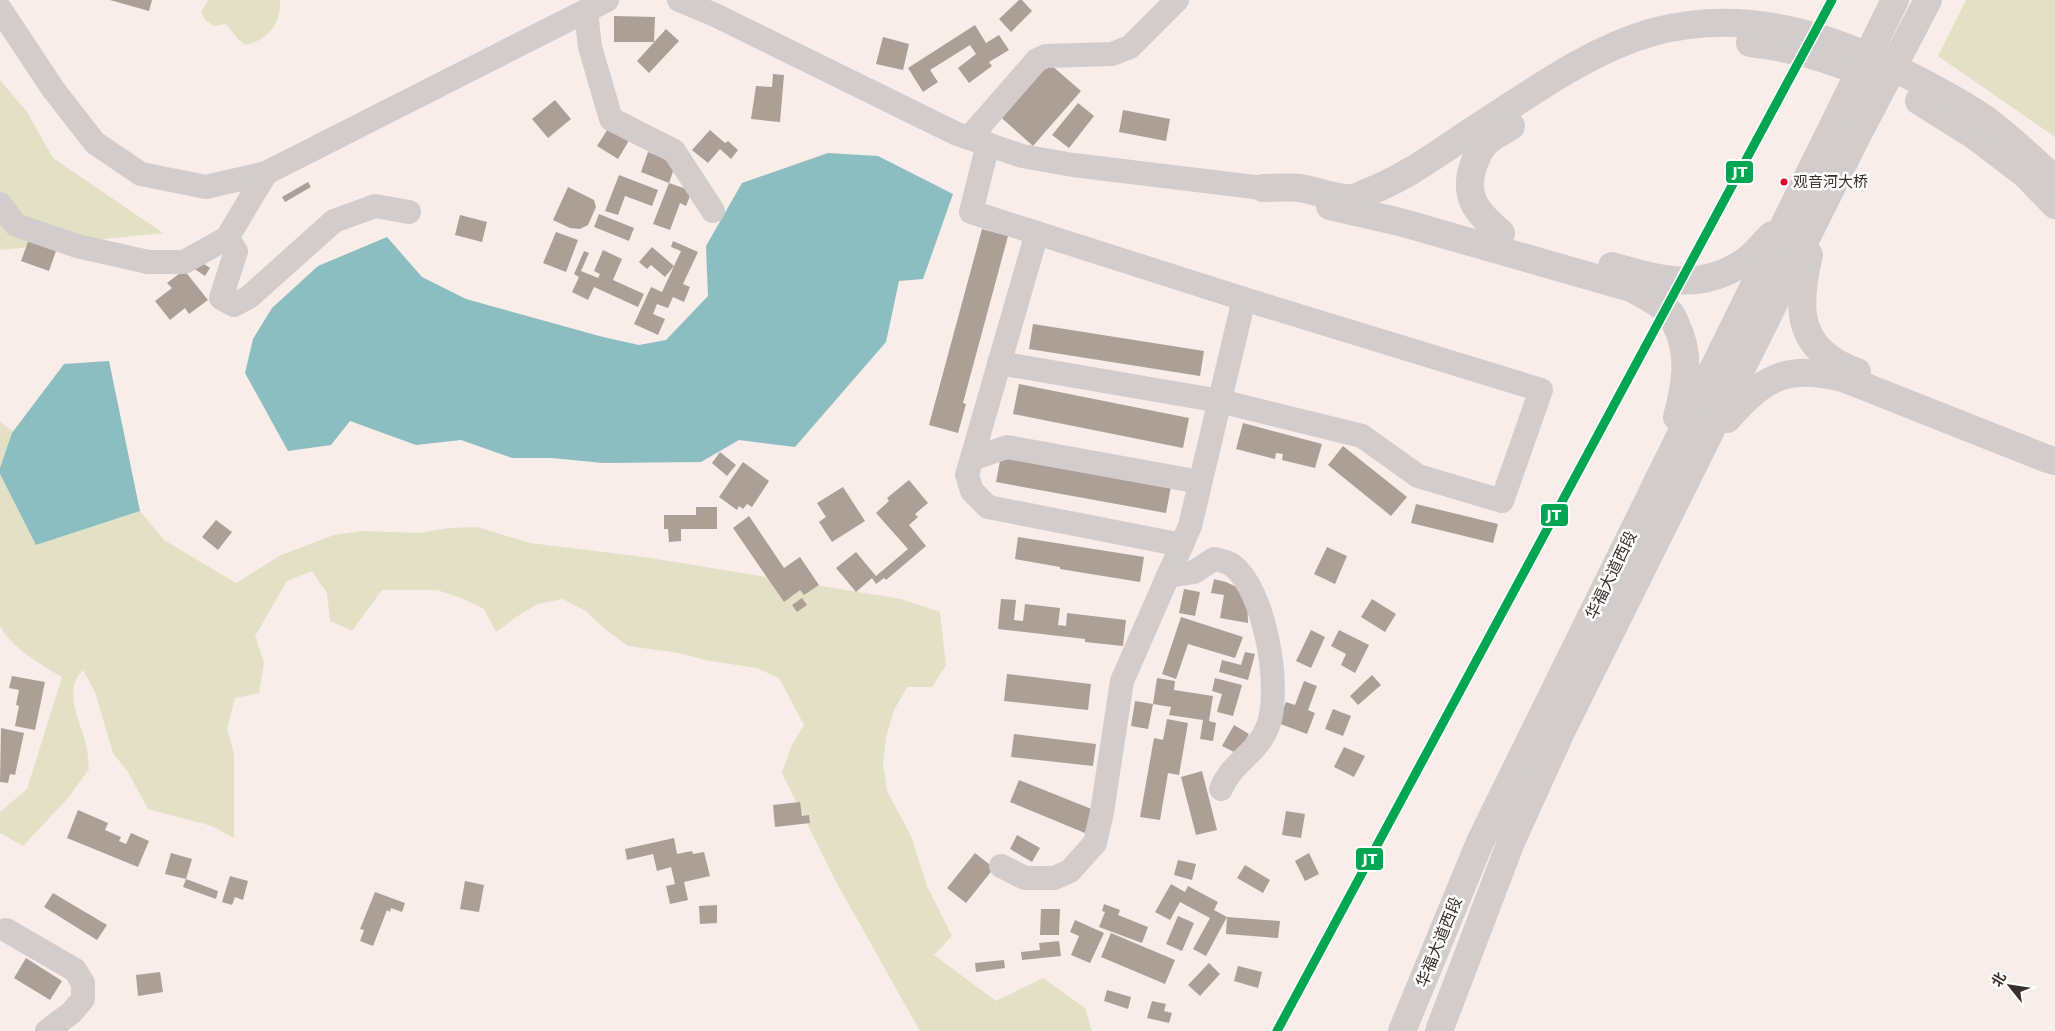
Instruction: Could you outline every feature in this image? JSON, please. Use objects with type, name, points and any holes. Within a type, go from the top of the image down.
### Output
[{"type":"main road","name":"华福大道西段","points":[[1402,1031],[1480,842],[1895,0]]},
{"type":"main road","name":"华福大道西段","points":[[1439,1031],[1523,816],[1561,732],[1856,138],[1928,0]]},
{"type":"main road","points":[[1352,198],[1382,186],[1428,161],[1552,80],[1605,50],[1652,33],[1696,23],[1749,24],[1799,31],[1881,61],[1933,88],[1984,118],[2055,180]]},
{"type":"main road","points":[[1500,233],[1481,216],[1473,202],[1469,187],[1472,170],[1483,146],[1550,101],[1623,59],[1678,44],[1724,40],[1781,47],[1823,58],[1872,77],[1912,97],[1975,136],[2025,174],[2055,205]]},
{"type":"main road","points":[[1264,188],[1298,188],[1414,208],[1635,273],[1676,281],[1702,280],[1724,273],[1746,260],[1787,219]]},
{"type":"main road","points":[[1264,188],[1400,222],[1631,288],[1654,300],[1672,314],[1683,338],[1686,360],[1685,387],[1665,466]]},
{"type":"main road","points":[[1820,211],[1802,284],[1801,308],[1804,322],[1812,340],[1827,358],[1844,368],[2055,445]]},
{"type":"main road","points":[[1700,454],[1748,396],[1765,383],[1782,374],[1802,372],[1822,373],[1843,378],[2045,458],[2055,460]]},
{"type":"street","points":[[0,9],[53,89],[95,143],[142,174],[206,187],[266,173],[607,0]]},
{"type":"street","points":[[679,0],[768,41],[888,101],[978,141],[1022,156],[1073,165],[1264,188]]},
{"type":"street","points":[[999,363],[1220,401],[1362,436],[1418,476],[1502,501],[1541,390],[1244,299],[971,212],[978,141],[1037,60],[1046,56],[1112,54],[1130,47],[1177,0]]},
{"type":"street","points":[[586,11],[590,47],[611,118],[674,151],[713,211]]},
{"type":"street","points":[[0,204],[16,225],[77,246],[148,262],[184,262],[227,238],[266,173]]},
{"type":"street","points":[[227,238],[236,251],[221,298],[234,305],[249,296],[334,221],[375,206],[409,212]]},
{"type":"street","points":[[1037,234],[967,475],[972,491],[988,507],[1182,545]]},
{"type":"street","points":[[1001,866],[1025,878],[1054,878],[1070,871],[1095,843],[1102,812],[1122,681],[1190,526],[1244,299]]},
{"type":"street","points":[[972,458],[1007,447],[1200,482]]},
{"type":"street","points":[[1168,576],[1194,572],[1214,559],[1230,564],[1250,586],[1264,622],[1270,654],[1274,704],[1269,724],[1258,745],[1235,766],[1225,780],[1222,789]]},
{"type":"street","points":[[6,930],[75,970],[83,983],[83,999],[71,1013],[47,1031]]},
{"type":"green space","points":[[208,0],[280,0],[280,8],[272,30],[260,40],[245,45],[226,24],[214,26],[205,20],[201,12]]},
{"type":"green space","points":[[1966,0],[2055,0],[2055,137],[1938,56]]},
{"type":"green space","points":[[0,80],[27,112],[53,158],[163,233],[0,250]]},
{"type":"green space","points":[[0,422],[18,435],[0,470]]},
{"type":"green space","points":[[0,474],[36,545],[140,511],[164,540],[236,583],[281,555],[334,535],[361,531],[420,533],[448,528],[477,527],[530,543],[644,557],[901,599],[940,612],[946,665],[932,687],[907,687],[894,710],[886,737],[883,763],[887,791],[911,836],[927,886],[952,936],[934,955],[996,1001],[1043,978],[1085,1008],[1092,1031],[920,1031],[835,880],[782,773],[791,747],[804,725],[779,678],[756,668],[705,660],[679,653],[628,646],[605,629],[586,611],[563,599],[538,604],[496,632],[484,609],[461,598],[437,590],[382,590],[352,631],[330,621],[327,593],[312,571],[287,581],[255,636],[264,662],[259,693],[235,698],[227,729],[234,754],[234,838],[212,826],[148,809],[128,772],[113,753],[95,692],[83,670],[77,678],[73,695],[76,714],[87,748],[89,769],[68,798],[23,846],[0,833],[0,812],[27,789],[62,677],[19,648],[4,633],[0,626]]},
{"type":"water","points":[[828,153],[878,156],[953,194],[923,279],[899,281],[886,342],[795,447],[739,440],[701,462],[603,463],[552,458],[512,458],[461,440],[416,445],[350,421],[331,445],[288,451],[245,373],[253,339],[272,308],[318,266],[387,237],[422,277],[466,299],[603,337],[639,345],[666,340],[708,296],[706,246],[742,183]]},
{"type":"water","points":[[109,361],[140,511],[36,545],[0,474],[0,468],[12,433],[64,364]]},
{"type":"building","points":[[110,0],[152,0],[149,11]]},
{"type":"building","points":[[1019,0],[1022,0],[1032,11],[1011,32],[999,19]]},
{"type":"building","points":[[614,16],[655,17],[654,42],[614,42]]},
{"type":"building","points":[[975,25],[986,43],[999,35],[1009,50],[989,62],[992,66],[969,83],[958,68],[976,54],[970,45],[930,70],[938,82],[923,92],[908,68]]},
{"type":"building","points":[[666,29],[679,41],[649,73],[637,61]]},
{"type":"building","points":[[883,37],[909,44],[903,70],[876,64]]},
{"type":"building","points":[[1051,65],[1081,91],[1033,146],[996,113],[1036,68]]},
{"type":"building","points":[[773,74],[784,75],[780,122],[751,119],[756,86],[772,87]]},
{"type":"building","points":[[555,100],[571,119],[548,138],[532,119]]},
{"type":"building","points":[[1078,103],[1094,116],[1069,148],[1052,135]]},
{"type":"building","points":[[1123,110],[1170,119],[1166,141],[1119,132]]},
{"type":"building","points":[[611,124],[631,137],[618,159],[597,146]]},
{"type":"building","points":[[710,130],[725,143],[728,141],[738,150],[731,159],[720,149],[708,163],[692,150]]},
{"type":"building","points":[[648,152],[676,163],[669,183],[641,172]]},
{"type":"building","points":[[619,175],[658,190],[652,206],[625,196],[618,215],[605,211]]},
{"type":"building","points":[[308,182],[311,187],[285,202],[282,197]]},
{"type":"building","points":[[669,183],[692,191],[686,206],[680,203],[670,230],[653,224]]},
{"type":"building","points":[[568,187],[594,200],[596,207],[588,225],[580,229],[570,228],[553,220]]},
{"type":"building","points":[[599,214],[634,228],[629,241],[594,227]]},
{"type":"building","points":[[460,215],[487,222],[482,242],[455,235]]},
{"type":"building","points":[[982,229],[1008,236],[963,403],[966,404],[958,433],[929,425]]},
{"type":"building","points":[[556,232],[578,240],[566,272],[543,263]]},
{"type":"building","points":[[29,239],[57,248],[49,271],[21,261]]},
{"type":"building","points":[[673,241],[698,252],[683,284],[690,287],[684,302],[673,297],[668,308],[657,304],[653,314],[665,319],[658,335],[634,324],[651,287],[662,292],[681,251],[671,247]]},
{"type":"building","points":[[652,247],[674,266],[665,277],[651,265],[647,269],[639,262]]},
{"type":"building","points":[[603,250],[622,259],[613,280],[644,294],[638,307],[594,287],[588,300],[572,292],[579,277],[574,274],[584,251],[589,253],[581,271],[598,278],[600,274],[594,271]]},
{"type":"building","points":[[198,260],[210,268],[205,276],[193,268]]},
{"type":"building","points":[[184,270],[208,300],[189,314],[185,308],[170,320],[155,301],[172,288],[167,283]]},
{"type":"building","points":[[1033,324],[1204,351],[1200,376],[1029,349]]},
{"type":"building","points":[[1019,384],[1189,418],[1183,448],[1013,414]]},
{"type":"building","points":[[1243,423],[1322,444],[1315,468],[1282,460],[1283,454],[1276,453],[1275,459],[1236,449]]},
{"type":"building","points":[[1343,446],[1407,497],[1391,516],[1328,465]]},
{"type":"building","points":[[720,452],[736,465],[727,476],[712,463]]},
{"type":"building","points":[[1001,456],[1171,486],[1166,513],[996,482]]},
{"type":"building","points":[[743,462],[769,481],[752,507],[747,504],[743,509],[739,506],[737,510],[719,497]]},
{"type":"building","points":[[909,480],[928,503],[915,514],[918,517],[909,525],[926,546],[886,580],[884,578],[876,584],[872,578],[856,592],[836,568],[856,552],[876,576],[908,549],[876,513],[889,501],[887,498]]},
{"type":"building","points":[[843,487],[865,521],[832,542],[819,522],[826,517],[817,503]]},
{"type":"building","points":[[1416,504],[1498,524],[1493,543],[1411,523]]},
{"type":"building","points":[[696,507],[717,507],[717,529],[681,529],[681,541],[669,542],[668,529],[664,529],[664,515],[696,515]]},
{"type":"building","points":[[749,516],[784,568],[800,557],[819,585],[804,595],[800,590],[784,602],[733,528]]},
{"type":"building","points":[[216,520],[232,532],[218,550],[202,537]]},
{"type":"building","points":[[1018,537],[1144,557],[1140,582],[1060,569],[1060,567],[1015,559]]},
{"type":"building","points":[[1327,547],[1347,556],[1335,584],[1314,574]]},
{"type":"building","points":[[1214,579],[1226,582],[1247,592],[1248,623],[1220,618],[1224,595],[1211,593]]},
{"type":"building","points":[[1184,589],[1200,592],[1195,616],[1179,613]]},
{"type":"building","points":[[802,598],[807,605],[797,612],[792,605]]},
{"type":"building","points":[[1001,599],[1016,600],[1014,620],[1023,621],[1025,604],[1060,608],[1058,625],[1066,626],[1067,613],[1126,620],[1123,646],[1085,642],[1085,639],[998,629]]},
{"type":"building","points":[[1372,599],[1396,614],[1385,632],[1361,617]]},
{"type":"building","points":[[1181,617],[1243,637],[1235,658],[1188,644],[1176,679],[1162,674]]},
{"type":"building","points":[[1311,630],[1325,637],[1311,668],[1296,661]]},
{"type":"building","points":[[1339,630],[1369,645],[1355,673],[1341,665],[1346,654],[1331,646]]},
{"type":"building","points":[[1245,652],[1255,654],[1248,680],[1219,672],[1222,660],[1241,665]]},
{"type":"building","points":[[1007,674],[1091,684],[1088,710],[1004,701]]},
{"type":"building","points":[[1372,675],[1381,685],[1358,705],[1350,696]]},
{"type":"building","points":[[12,676],[45,682],[35,730],[15,726],[19,706],[16,705],[19,690],[9,688]]},
{"type":"building","points":[[1157,678],[1175,681],[1174,690],[1213,696],[1209,721],[1216,723],[1213,741],[1200,739],[1203,720],[1169,715],[1171,707],[1153,704]]},
{"type":"building","points":[[1215,678],[1242,685],[1233,716],[1217,712],[1222,694],[1212,691]]},
{"type":"building","points":[[1304,681],[1317,686],[1308,710],[1315,713],[1307,734],[1278,723],[1286,702],[1295,705]]},
{"type":"building","points":[[1135,701],[1153,704],[1148,729],[1131,726]]},
{"type":"building","points":[[1333,709],[1351,716],[1343,736],[1325,729]]},
{"type":"building","points":[[1167,719],[1188,723],[1179,775],[1168,773],[1160,820],[1140,817],[1154,738],[1163,740]]},
{"type":"building","points":[[1234,725],[1249,734],[1238,754],[1222,746]]},
{"type":"building","points":[[1,728],[24,733],[15,775],[10,774],[8,783],[0,782]]},
{"type":"building","points":[[1014,734],[1096,744],[1093,766],[1011,757]]},
{"type":"building","points":[[1344,747],[1365,756],[1354,777],[1334,767]]},
{"type":"building","points":[[1202,771],[1217,830],[1196,835],[1181,777]]},
{"type":"building","points":[[1019,780],[1094,810],[1085,833],[1010,802]]},
{"type":"building","points":[[800,802],[802,816],[809,815],[810,823],[775,827],[773,805]]},
{"type":"building","points":[[78,810],[108,823],[105,830],[121,837],[119,841],[126,844],[131,833],[149,841],[138,867],[67,838]]},
{"type":"building","points":[[1286,811],[1305,814],[1301,838],[1282,835]]},
{"type":"building","points":[[1017,835],[1040,848],[1032,862],[1010,849]]},
{"type":"building","points":[[674,838],[677,854],[692,851],[693,854],[704,852],[710,876],[684,882],[688,900],[670,904],[666,886],[675,884],[671,867],[657,871],[653,854],[627,860],[625,849]]},
{"type":"building","points":[[171,853],[192,859],[186,879],[165,874]]},
{"type":"building","points":[[975,853],[994,868],[966,903],[947,888]]},
{"type":"building","points":[[1309,853],[1319,874],[1305,881],[1295,861]]},
{"type":"building","points":[[1178,860],[1196,864],[1192,880],[1174,875]]},
{"type":"building","points":[[1245,865],[1270,880],[1263,893],[1237,878]]},
{"type":"building","points":[[230,876],[248,881],[243,900],[235,897],[232,905],[222,902]]},
{"type":"building","points":[[186,879],[218,891],[216,899],[183,887]]},
{"type":"building","points":[[465,881],[484,885],[479,912],[460,909]]},
{"type":"building","points":[[1171,884],[1185,892],[1188,886],[1218,902],[1214,910],[1227,917],[1206,956],[1193,949],[1210,918],[1180,902],[1170,920],[1155,912]]},
{"type":"building","points":[[375,892],[405,903],[402,912],[391,908],[390,912],[387,910],[373,946],[360,941],[364,930],[360,929]]},
{"type":"building","points":[[53,893],[107,925],[97,940],[44,907]]},
{"type":"building","points":[[1104,904],[1120,910],[1118,915],[1148,927],[1142,943],[1099,927],[1105,912],[1102,911]]},
{"type":"building","points":[[717,905],[717,923],[700,924],[699,906]]},
{"type":"building","points":[[1041,909],[1060,909],[1059,935],[1040,935]]},
{"type":"building","points":[[1178,916],[1194,923],[1182,951],[1166,944]]},
{"type":"building","points":[[1227,917],[1280,921],[1278,938],[1226,934]]},
{"type":"building","points":[[1075,920],[1104,933],[1090,963],[1071,955],[1079,936],[1070,932]]},
{"type":"building","points":[[1111,933],[1175,960],[1165,984],[1101,957]]},
{"type":"building","points":[[1059,941],[1061,956],[1022,960],[1021,952],[1040,950],[1039,943]]},
{"type":"building","points":[[26,958],[62,981],[50,1000],[14,978]]},
{"type":"building","points":[[1004,960],[1005,968],[976,972],[975,963]]},
{"type":"building","points":[[1209,963],[1220,974],[1200,996],[1188,985]]},
{"type":"building","points":[[1238,966],[1262,972],[1258,988],[1234,981]]},
{"type":"building","points":[[160,972],[163,992],[138,996],[136,975]]},
{"type":"building","points":[[1107,990],[1131,997],[1128,1009],[1104,1001]]},
{"type":"building","points":[[1152,1001],[1166,1004],[1164,1011],[1172,1013],[1169,1023],[1147,1018]]},
{"type":"transit line","name":"JT","points":[[1277,1031],[1832,0]]},
{"type":"place","name":"观音河大桥","points":[[1784,182]]}]
